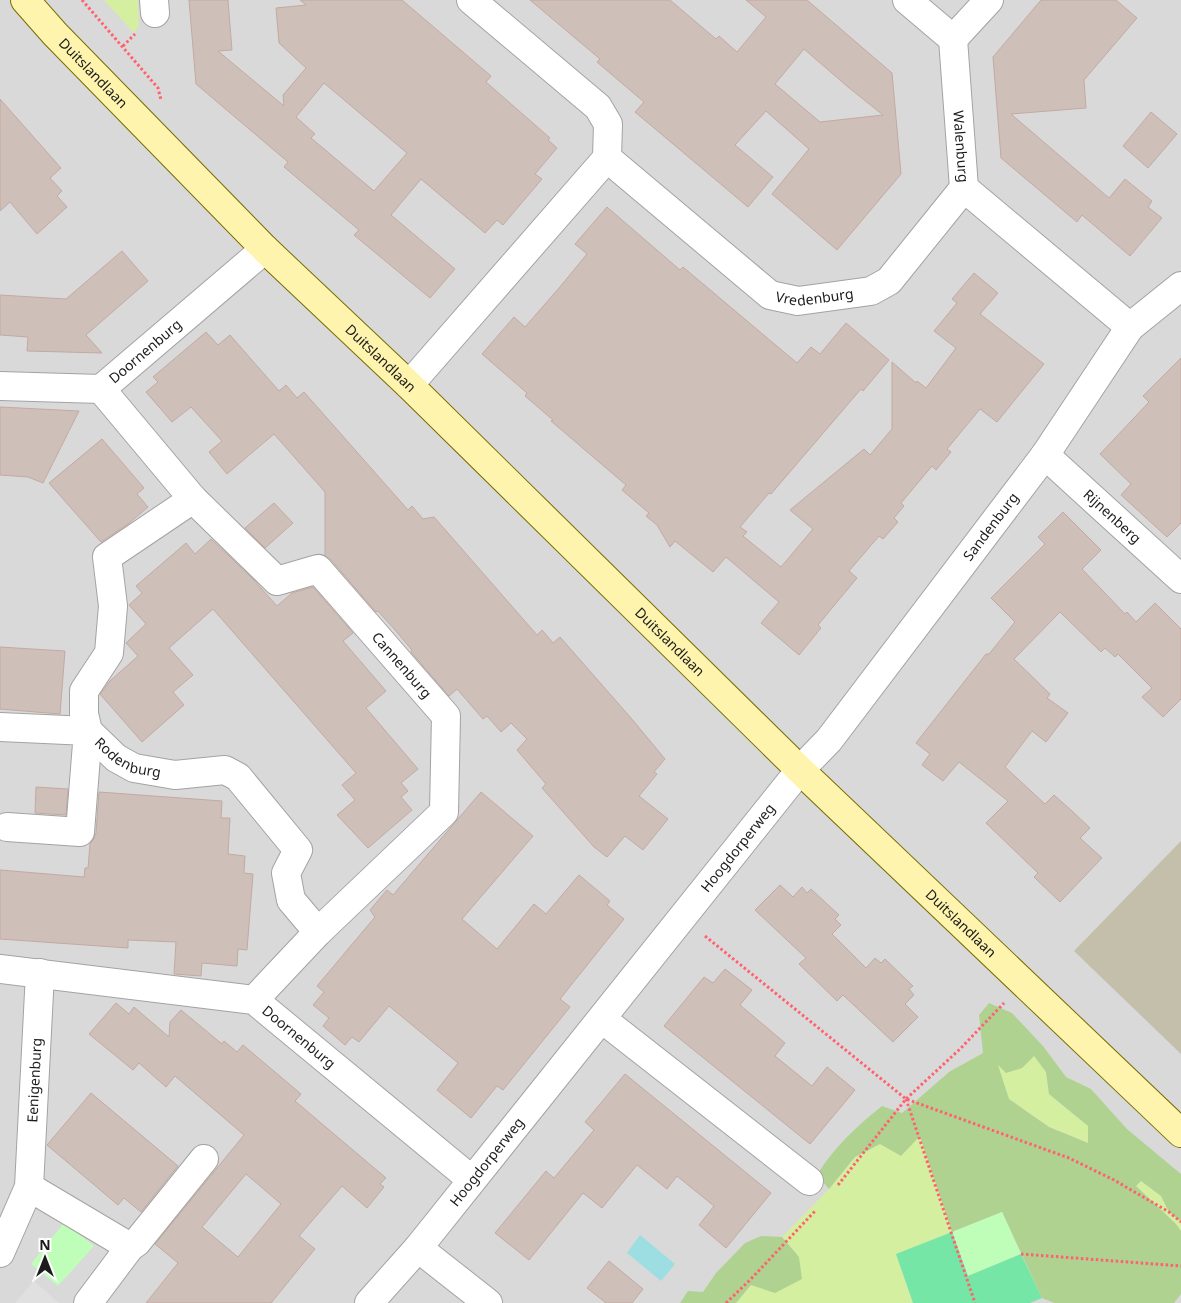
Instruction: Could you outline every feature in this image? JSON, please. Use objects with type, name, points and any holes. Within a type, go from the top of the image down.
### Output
[{"type":"main road","name":"Duitslandlaan","points":[[25,0],[55,34],[265,249],[409,385],[800,770],[1181,1133]]},
{"type":"street","points":[[409,385],[607,158],[608,124],[598,107],[471,0]]},
{"type":"street","points":[[907,0],[953,39],[989,0]]},
{"type":"street","name":"Walenburg","points":[[953,39],[964,188],[1130,327]]},
{"type":"street","name":"Vredenburg","points":[[607,158],[770,295],[798,301],[871,291],[890,282],[964,188]]},
{"type":"street","name":"Doornenburg","points":[[0,386],[101,389],[265,249]]},
{"type":"street","name":"Sandenburg","points":[[800,770],[829,740],[1044,455],[1130,327],[1181,286]]},
{"type":"street","name":"Cannenburg","points":[[101,389],[193,499],[277,581],[318,569],[446,716],[444,812],[318,932],[254,1000]]},
{"type":"street","name":"Rijnenberg","points":[[1044,455],[1181,579]]},
{"type":"street","name":"Rodenburg","points":[[193,499],[107,558],[113,606],[109,653],[84,691],[84,714],[88,731],[116,758],[134,768],[175,775],[225,770],[238,777],[298,850],[286,873],[291,900],[318,932]]},
{"type":"street","points":[[0,727],[88,731],[80,832],[7,827]]},
{"type":"street","name":"Hoogdorperweg","points":[[369,1303],[418,1248],[800,770]]},
{"type":"street","name":"Doornenburg","points":[[0,969],[254,1000],[472,1180]]},
{"type":"street","name":"Eenigenburg","points":[[0,1252],[29,1187],[40,973]]},
{"type":"street","points":[[602,1019],[809,1181]]},
{"type":"street","points":[[88,1303],[130,1246],[137,1242],[204,1159]]},
{"type":"street","points":[[29,1187],[130,1246]]},
{"type":"street","points":[[418,1248],[488,1303]]},
{"type":"path","points":[[82,0],[158,88],[168,131],[164,144]]},
{"type":"path","points":[[681,917],[906,1099],[1069,1158],[1114,1180],[1169,1212],[1181,1222]]},
{"type":"path","points":[[906,1099],[960,1049],[1024,983]]},
{"type":"path","points":[[906,1099],[975,1303]]},
{"type":"path","points":[[1021,1254],[1181,1266]]},
{"type":"shaded area","points":[[0,0],[1181,0],[1181,1303],[0,1303]]},
{"type":"shaded area","points":[[1181,841],[1181,1054],[1074,951]]},
{"type":"shaded area","points":[[34,1281],[59,1303],[15,1303]]},
{"type":"green space","points":[[104,0],[138,0],[139,25],[134,33]]},
{"type":"green space","points":[[989,1003],[1012,1013],[1043,1046],[1066,1077],[1091,1089],[1127,1129],[1181,1174],[1181,1222],[1169,1212],[1161,1196],[1141,1181],[1136,1186],[1181,1231],[1181,1294],[1174,1303],[1054,1303],[1042,1298],[1002,1212],[952,1232],[920,1136],[901,1156],[880,1144],[855,1157],[829,1189],[817,1175],[846,1138],[882,1106],[902,1113],[949,1072],[983,1053],[979,1015]],"holes":[[[1034,1056],[1046,1072],[1049,1094],[1088,1126],[1088,1143],[1049,1127],[1009,1099],[998,1065],[1006,1073],[1022,1068]]]},
{"type":"green space","points":[[1034,1055],[1046,1072],[1049,1094],[1088,1126],[1088,1143],[1049,1127],[1009,1099],[997,1064],[1022,1068]]},
{"type":"green space","points":[[920,1136],[952,1232],[896,1254],[913,1303],[736,1303],[751,1285],[775,1293],[799,1257],[782,1237],[829,1189],[855,1157],[880,1144]]},
{"type":"green space","points":[[1141,1181],[1161,1196],[1169,1212],[1181,1223],[1181,1231],[1136,1186]]},
{"type":"green space","points":[[1002,1212],[1021,1254],[968,1276],[952,1232]]},
{"type":"green space","points":[[64,1223],[94,1246],[58,1286],[31,1264]]},
{"type":"green space","points":[[952,1232],[968,1276],[1021,1254],[1042,1298],[1030,1303],[913,1303],[896,1254]]},
{"type":"green space","points":[[761,1236],[782,1237],[799,1257],[802,1279],[775,1293],[751,1285],[736,1303],[680,1303],[688,1291],[703,1292],[716,1273],[745,1243]]},
{"type":"water","points":[[640,1235],[675,1264],[661,1281],[627,1253]]},
{"type":"building","points":[[189,0],[228,0],[232,50],[218,51],[284,106],[283,95],[306,68],[279,43],[276,8],[306,5],[300,0],[402,0],[491,76],[486,82],[550,138],[548,140],[557,148],[535,174],[542,179],[503,225],[497,220],[485,233],[421,179],[391,215],[455,269],[430,298],[354,235],[359,230],[284,167],[288,162],[196,84]],"holes":[[[324,83],[407,153],[374,191],[311,138],[315,134],[296,117]]]},
{"type":"building","points":[[530,0],[670,0],[716,39],[719,36],[737,52],[766,17],[746,0],[807,0],[892,73],[901,174],[837,250],[772,194],[809,149],[766,111],[735,145],[773,177],[748,207],[635,112],[644,102],[597,62],[600,59]],"holes":[[[804,49],[883,115],[820,122],[775,84]]]},
{"type":"building","points":[[1041,0],[1116,0],[1137,18],[1084,80],[1086,108],[1011,114],[1109,198],[1125,179],[1152,201],[1148,207],[1162,218],[1130,256],[1082,215],[1077,222],[1001,158],[993,57]]},
{"type":"building","points":[[0,99],[61,168],[50,178],[62,191],[57,196],[67,207],[37,234],[10,202],[0,211]]},
{"type":"building","points":[[1151,112],[1177,134],[1148,168],[1123,146]]},
{"type":"building","points":[[607,207],[680,270],[683,267],[797,363],[811,347],[820,354],[846,323],[889,360],[863,391],[861,389],[771,494],[769,493],[740,527],[747,532],[743,536],[781,567],[813,529],[790,510],[864,449],[870,455],[892,429],[892,362],[916,383],[917,381],[926,388],[956,348],[934,331],[957,303],[952,299],[974,273],[998,293],[980,314],[1044,364],[997,422],[980,409],[947,449],[951,452],[936,470],[932,466],[901,503],[904,506],[894,518],[898,522],[883,539],[879,536],[849,571],[857,578],[818,625],[821,628],[799,655],[761,623],[779,602],[726,557],[713,572],[675,541],[670,547],[657,525],[646,516],[649,513],[622,490],[626,485],[551,421],[553,420],[525,396],[527,393],[482,354],[514,317],[525,327],[559,288],[587,254],[575,244]]},
{"type":"building","points":[[122,251],[148,281],[86,335],[102,353],[27,351],[28,337],[0,335],[0,295],[66,299]]},
{"type":"building","points":[[206,332],[218,345],[230,335],[279,391],[286,385],[297,398],[304,392],[408,510],[412,506],[423,519],[434,517],[537,635],[542,630],[553,643],[560,637],[631,718],[665,759],[654,772],[657,774],[639,796],[668,819],[643,850],[625,836],[607,857],[594,847],[542,788],[546,784],[517,750],[527,739],[511,723],[501,732],[487,716],[483,719],[457,689],[449,696],[411,652],[412,650],[395,630],[378,611],[376,612],[330,559],[325,556],[325,492],[274,434],[227,474],[209,452],[222,441],[191,407],[172,422],[146,392],[158,382],[153,377]]},
{"type":"building","points":[[1181,358],[1181,523],[1167,537],[1121,495],[1131,484],[1100,454],[1149,402],[1143,396]]},
{"type":"building","points":[[0,407],[79,411],[43,483],[28,477],[0,475]]},
{"type":"building","points":[[102,439],[144,488],[137,494],[148,507],[128,524],[101,542],[49,483]]},
{"type":"building","points":[[274,503],[293,523],[265,548],[245,528]]},
{"type":"building","points":[[1063,512],[1101,550],[1082,569],[1125,614],[1127,612],[1136,622],[1155,603],[1181,629],[1181,699],[1163,717],[1142,697],[1152,688],[1118,654],[1115,657],[1105,648],[1101,652],[1060,612],[1014,659],[1050,694],[1047,698],[1068,713],[1046,742],[1032,731],[1005,767],[1045,804],[1054,795],[1072,811],[1090,828],[1080,838],[1102,858],[1060,902],[1034,877],[1038,873],[986,823],[1008,801],[959,762],[943,781],[922,765],[930,754],[916,743],[986,654],[989,654],[1015,622],[991,598],[1045,544],[1038,537]]},
{"type":"building","points":[[211,539],[252,578],[277,606],[292,593],[313,587],[353,633],[343,641],[386,691],[366,708],[418,769],[401,783],[408,791],[401,797],[412,810],[368,848],[337,815],[355,800],[342,785],[356,773],[213,609],[169,648],[193,675],[173,692],[184,705],[142,742],[100,694],[110,681],[138,656],[126,643],[146,624],[129,605],[142,593],[136,586],[186,543],[195,554]]},
{"type":"building","points":[[0,647],[65,651],[60,714],[0,709]]},
{"type":"building","points":[[36,787],[68,789],[66,815],[35,813]]},
{"type":"building","points":[[99,792],[222,801],[221,818],[230,818],[228,854],[245,856],[244,873],[253,874],[247,950],[238,949],[237,966],[202,963],[201,976],[174,974],[176,942],[128,940],[128,948],[0,939],[0,870],[84,877],[85,868],[88,868],[90,844],[96,833]]},
{"type":"building","points":[[481,792],[533,836],[462,919],[497,949],[534,904],[546,914],[579,875],[610,901],[607,905],[624,919],[560,999],[570,1007],[503,1090],[497,1086],[471,1118],[437,1090],[458,1063],[389,1006],[359,1042],[352,1037],[345,1045],[323,1026],[329,1018],[313,1005],[324,992],[317,986],[375,917],[370,910],[387,890],[393,895]]},
{"type":"building","points":[[780,885],[793,897],[802,887],[807,893],[811,889],[839,915],[835,919],[841,925],[832,934],[866,968],[875,958],[881,963],[885,959],[913,986],[909,989],[914,995],[905,1004],[918,1017],[893,1042],[843,995],[837,1001],[799,964],[806,958],[755,910]]},
{"type":"building","points":[[725,969],[752,990],[740,1005],[785,1043],[775,1056],[812,1086],[827,1067],[855,1090],[810,1144],[664,1026],[704,977],[713,983]]},
{"type":"building","points":[[116,1003],[129,1014],[134,1007],[169,1037],[170,1022],[181,1010],[222,1044],[224,1041],[237,1052],[243,1045],[301,1094],[295,1101],[386,1178],[380,1184],[384,1187],[367,1208],[342,1186],[299,1236],[315,1249],[271,1303],[146,1303],[178,1263],[155,1244],[244,1135],[175,1076],[166,1087],[139,1063],[133,1070],[89,1034]],"holes":[[[246,1174],[281,1204],[238,1257],[202,1227]]]},
{"type":"building","points":[[625,1074],[771,1193],[726,1248],[699,1225],[714,1206],[677,1176],[667,1189],[637,1165],[602,1208],[583,1193],[529,1260],[495,1233],[546,1171],[554,1178],[594,1130],[585,1122]]},
{"type":"building","points":[[91,1093],[178,1166],[141,1212],[124,1198],[118,1205],[47,1145]]},
{"type":"building","points":[[609,1261],[643,1289],[632,1303],[606,1303],[587,1288]]}]
